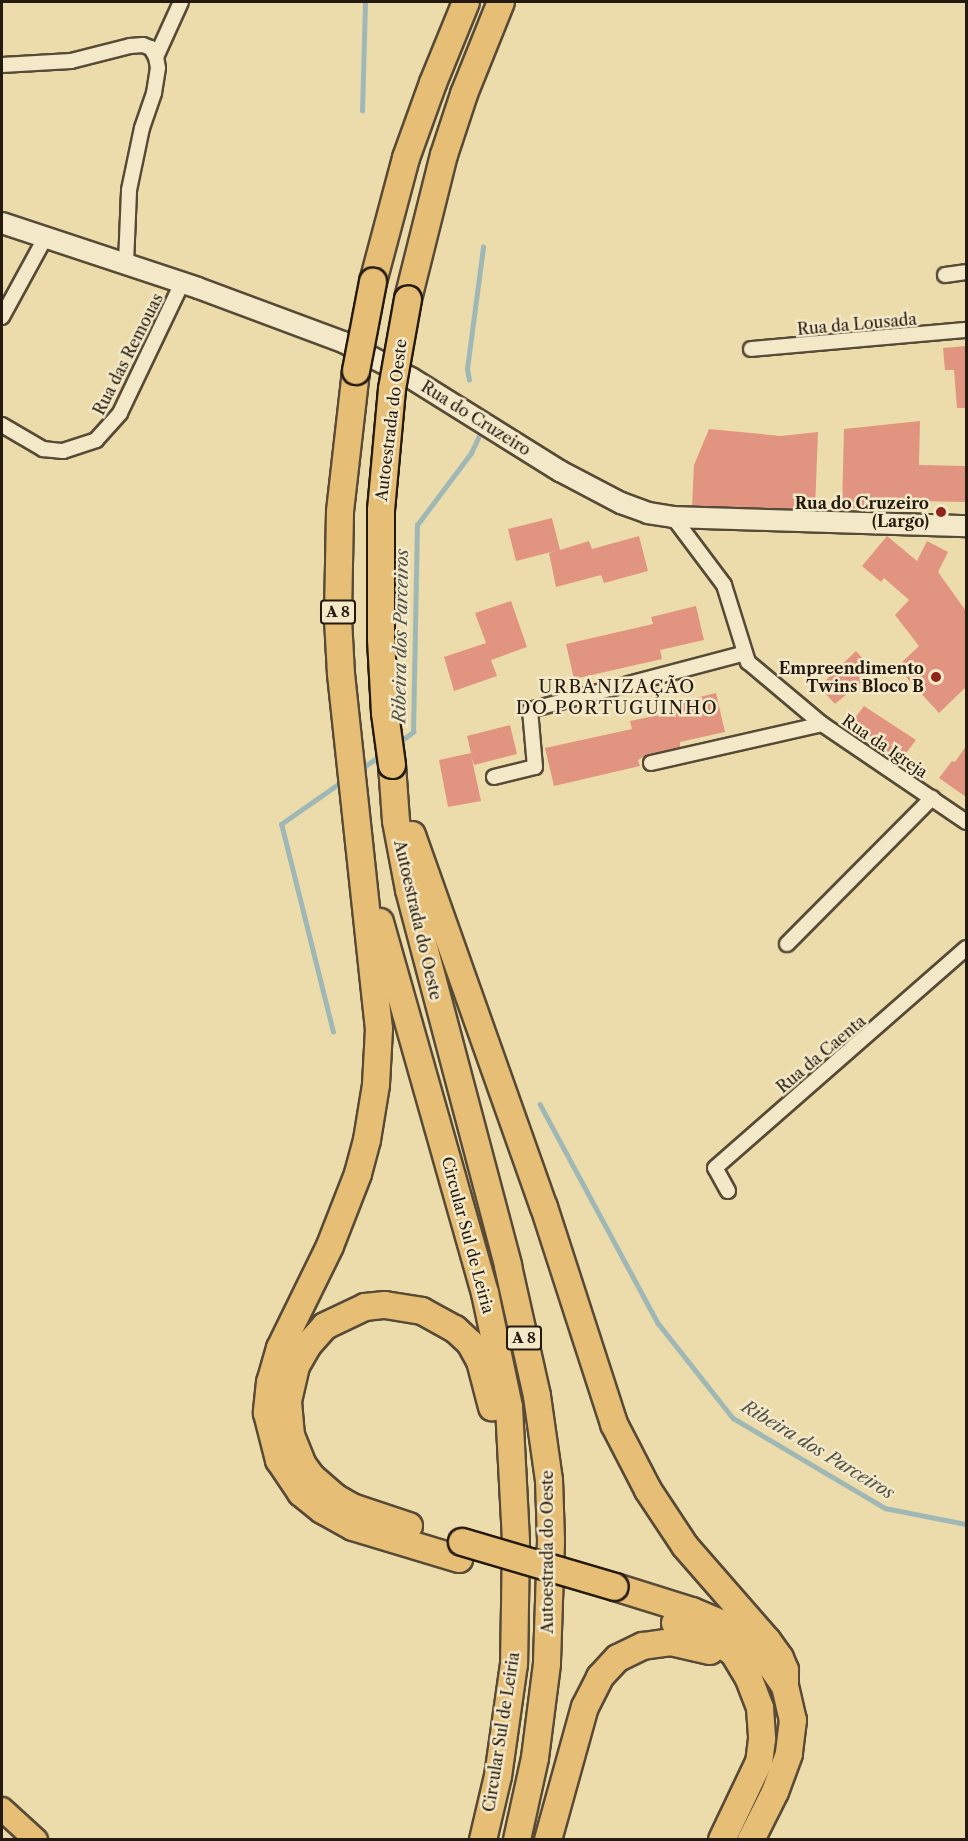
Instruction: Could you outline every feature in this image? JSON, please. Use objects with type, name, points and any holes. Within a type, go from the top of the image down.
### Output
[{"type":"highway","name":"A 8","points":[[362,853],[341,674],[339,558],[347,441],[356,371],[373,282],[406,158],[466,2]]},
{"type":"highway","name":"Autoestrada do Oeste","points":[[501,2],[464,94],[447,145],[408,299],[391,399],[381,510],[381,639],[385,713],[392,765],[431,980],[508,1266],[537,1396],[549,1480],[551,1541],[547,1664],[535,1758],[517,1839]]},
{"type":"highway","points":[[407,845],[541,1197],[614,1424],[648,1490],[685,1546],[767,1640],[780,1658],[785,1670],[785,1686],[793,1720],[789,1754],[775,1792],[751,1839]]},
{"type":"highway","name":"Circular Sul de Leiria","points":[[362,853],[485,1293],[509,1407],[516,1542],[514,1664],[500,1765],[483,1839]]},
{"type":"highway","points":[[362,853],[379,1029],[372,1111],[367,1140],[348,1203],[330,1246],[280,1348],[270,1382],[267,1413],[279,1460],[301,1493],[322,1510],[353,1527],[461,1551],[613,1595],[692,1611],[742,1632],[753,1640],[785,1686]]},
{"type":"highway","points":[[461,1551],[352,1507],[335,1497],[311,1476],[296,1451],[288,1419],[291,1382],[308,1345],[325,1326],[365,1307],[403,1307],[438,1317],[470,1343],[480,1361],[500,1442],[512,1455]]},
{"type":"highway","points":[[613,1595],[705,1634],[733,1652],[756,1694],[760,1708],[761,1752],[754,1774],[722,1839]]},
{"type":"highway","points":[[548,1839],[585,1707],[600,1677],[618,1658],[643,1646],[671,1642],[711,1651],[742,1668]]},
{"type":"main road","points":[[2,1809],[36,1839]]},
{"type":"street","points":[[156,57],[182,2]]},
{"type":"street","points":[[2,65],[71,61],[129,46],[144,45],[150,48],[156,57],[158,68],[154,93],[135,156],[129,190],[126,263]]},
{"type":"street","name":"Rua do Cruzeiro","points":[[2,223],[126,263],[310,328],[363,351],[411,378],[560,471],[648,513],[673,517],[966,526]]},
{"type":"street","points":[[2,317],[45,238]]},
{"type":"street","points":[[945,275],[966,272]]},
{"type":"street","name":"Rua das Remouas","points":[[2,425],[44,449],[63,451],[96,440],[120,413],[182,283]]},
{"type":"street","name":"Rua da Lousada","points":[[751,349],[966,330]]},
{"type":"street","name":"Rua da Igreja","points":[[673,517],[724,585],[748,662],[822,724],[966,822]]},
{"type":"street","points":[[494,777],[535,767],[530,710],[746,653]]},
{"type":"street","points":[[651,763],[822,724]]},
{"type":"street","points":[[787,944],[932,798]]},
{"type":"street","name":"Rua da Caenta","points":[[728,1191],[715,1168],[966,948]]},
{"type":"building","points":[[966,346],[966,408],[957,408],[954,370],[945,370],[943,348]]},
{"type":"building","points":[[920,421],[919,465],[966,466],[966,502],[918,501],[918,508],[842,508],[844,429]]},
{"type":"building","points":[[709,429],[781,436],[818,432],[815,509],[692,506],[694,465]]},
{"type":"building","points":[[552,518],[560,550],[589,541],[592,549],[639,536],[648,571],[604,583],[601,575],[556,587],[549,553],[559,550],[516,561],[508,529]]},
{"type":"building","points":[[887,536],[917,561],[927,541],[948,552],[938,572],[966,611],[966,687],[939,713],[897,667],[919,646],[895,615],[909,600],[884,578],[881,582],[862,566]]},
{"type":"building","points":[[511,601],[527,647],[491,660],[497,676],[454,691],[444,657],[486,643],[475,613]]},
{"type":"building","points":[[696,606],[704,640],[660,650],[662,659],[574,679],[566,644],[653,624],[651,617]]},
{"type":"building","points":[[856,651],[874,671],[835,704],[819,687]]},
{"type":"building","points":[[716,693],[725,732],[680,742],[680,747],[648,754],[638,760],[640,766],[554,786],[545,748],[632,729],[630,721],[673,712],[671,704]]},
{"type":"building","points":[[864,706],[916,740],[900,761],[882,750],[885,745],[850,724]]},
{"type":"building","points":[[510,725],[517,754],[474,765],[471,755],[481,801],[448,807],[439,760],[471,753],[467,736]]},
{"type":"building","points":[[966,746],[966,797],[939,778],[952,761],[955,762]]},
{"type":"waterway","name":"Ribeira dos Parceiros","points":[[362,111],[365,2]]},
{"type":"waterway","name":"Ribeira dos Parceiros","points":[[469,380],[467,369],[483,247]]},
{"type":"waterway","name":"Ribeira dos Parceiros","points":[[398,743],[413,732],[417,525],[471,453],[478,438]]},
{"type":"waterway","name":"Ribeira dos Parceiros","points":[[361,769],[381,755]]},
{"type":"waterway","name":"Ribeira dos Parceiros","points":[[333,1032],[281,824],[344,780]]},
{"type":"waterway","name":"Ribeira dos Parceiros","points":[[540,1104],[658,1323],[733,1418],[885,1508],[966,1524]]},
{"type":"place","name":"Rua do Cruzeiro (Largo)","points":[[941,512]]},
{"type":"place","name":"Empreendimento Twins Bloco B","points":[[936,677]]},
{"type":"district","name":"URBANIZAÇÃO DO PORTUGUINHO","points":[[617,698]]}]
